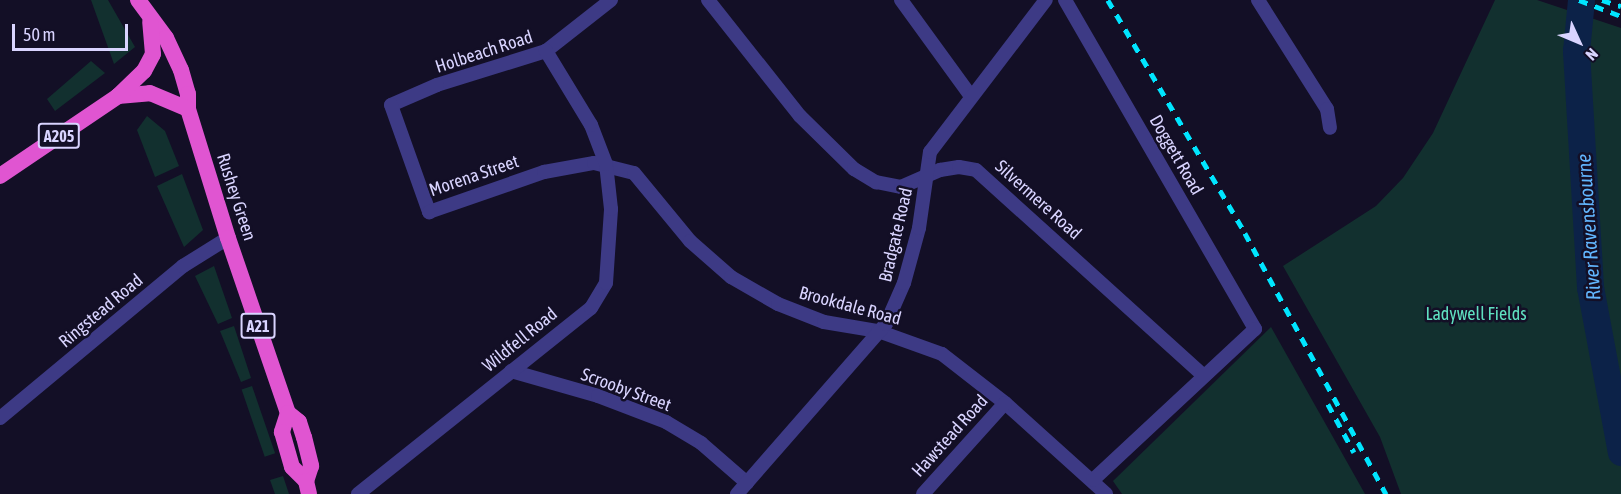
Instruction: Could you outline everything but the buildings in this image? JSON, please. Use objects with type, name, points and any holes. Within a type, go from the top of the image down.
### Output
[{"type":"highway","name":"Rushey Green","points":[[138,0],[150,22],[166,38],[182,70],[189,94],[188,109],[228,238],[288,413],[282,432],[292,467],[308,488]]},
{"type":"highway","name":"A205","points":[[0,176],[118,96],[150,63],[153,54],[150,22]]},
{"type":"highway","points":[[118,96],[150,93],[188,109]]},
{"type":"street","name":"Holbeach Road","points":[[391,105],[437,85],[546,51],[611,0]]},
{"type":"street","name":"Silvermere Road","points":[[708,0],[800,116],[854,169],[876,182],[901,187],[958,167],[976,170],[1204,376]]},
{"type":"street","points":[[900,0],[970,95]]},
{"type":"street","name":"Bradgate Road","points":[[737,494],[886,324],[904,283],[923,209],[930,152],[970,95],[1046,0]]},
{"type":"street","name":"Doggett Road","points":[[1065,0],[1255,329],[1204,376]]},
{"type":"street","points":[[1258,0],[1327,109],[1330,128]]},
{"type":"street","points":[[546,51],[591,125],[606,164]]},
{"type":"street","name":"Morena Street","points":[[391,105],[429,212],[544,172],[606,164]]},
{"type":"street","name":"Brookdale Road","points":[[606,164],[634,173],[690,241],[731,277],[778,304],[824,322],[878,331],[942,354],[1005,403],[1106,494]]},
{"type":"street","name":"Wildfell Road","points":[[357,494],[591,308],[606,283],[611,209],[606,164]]},
{"type":"street","name":"Ringstead Road","points":[[0,418],[183,266],[228,238]]},
{"type":"street","name":"Scrooby Street","points":[[511,371],[632,407],[666,422],[700,443],[747,483]]},
{"type":"street","points":[[1093,480],[1204,376]]},
{"type":"street","name":"Hawstead Road","points":[[923,494],[1005,403]]},
{"type":"green space","points":[[91,0],[108,0],[135,47],[114,64]]},
{"type":"green space","name":"Ladywell Fields","points":[[1495,0],[1537,0],[1621,28],[1621,494],[1401,494],[1380,437],[1283,266],[1376,206],[1403,178],[1433,133]]},
{"type":"green space","points":[[91,61],[105,73],[55,111],[47,99]]},
{"type":"green space","points":[[147,116],[165,131],[179,166],[155,177],[137,130]]},
{"type":"green space","points":[[182,174],[203,230],[184,247],[157,186]]},
{"type":"green space","points":[[214,266],[232,318],[218,324],[195,276]]},
{"type":"green space","points":[[234,326],[251,378],[241,382],[220,331]]},
{"type":"green space","points":[[1271,327],[1365,494],[1122,494],[1113,481]]},
{"type":"green space","points":[[252,386],[275,453],[265,457],[242,390]]},
{"type":"green space","points":[[283,476],[289,494],[275,494],[270,480]]},
{"type":"waterway","name":"River Ravensbourne","points":[[1581,0],[1576,51],[1590,287],[1621,452]]},
{"type":"railway","points":[[1108,0],[1245,233],[1386,494]]},
{"type":"railway","points":[[1579,0],[1621,16]]},
{"type":"railway","points":[[1602,0],[1621,6]]},
{"type":"railway","points":[[1328,404],[1354,452]]}]
